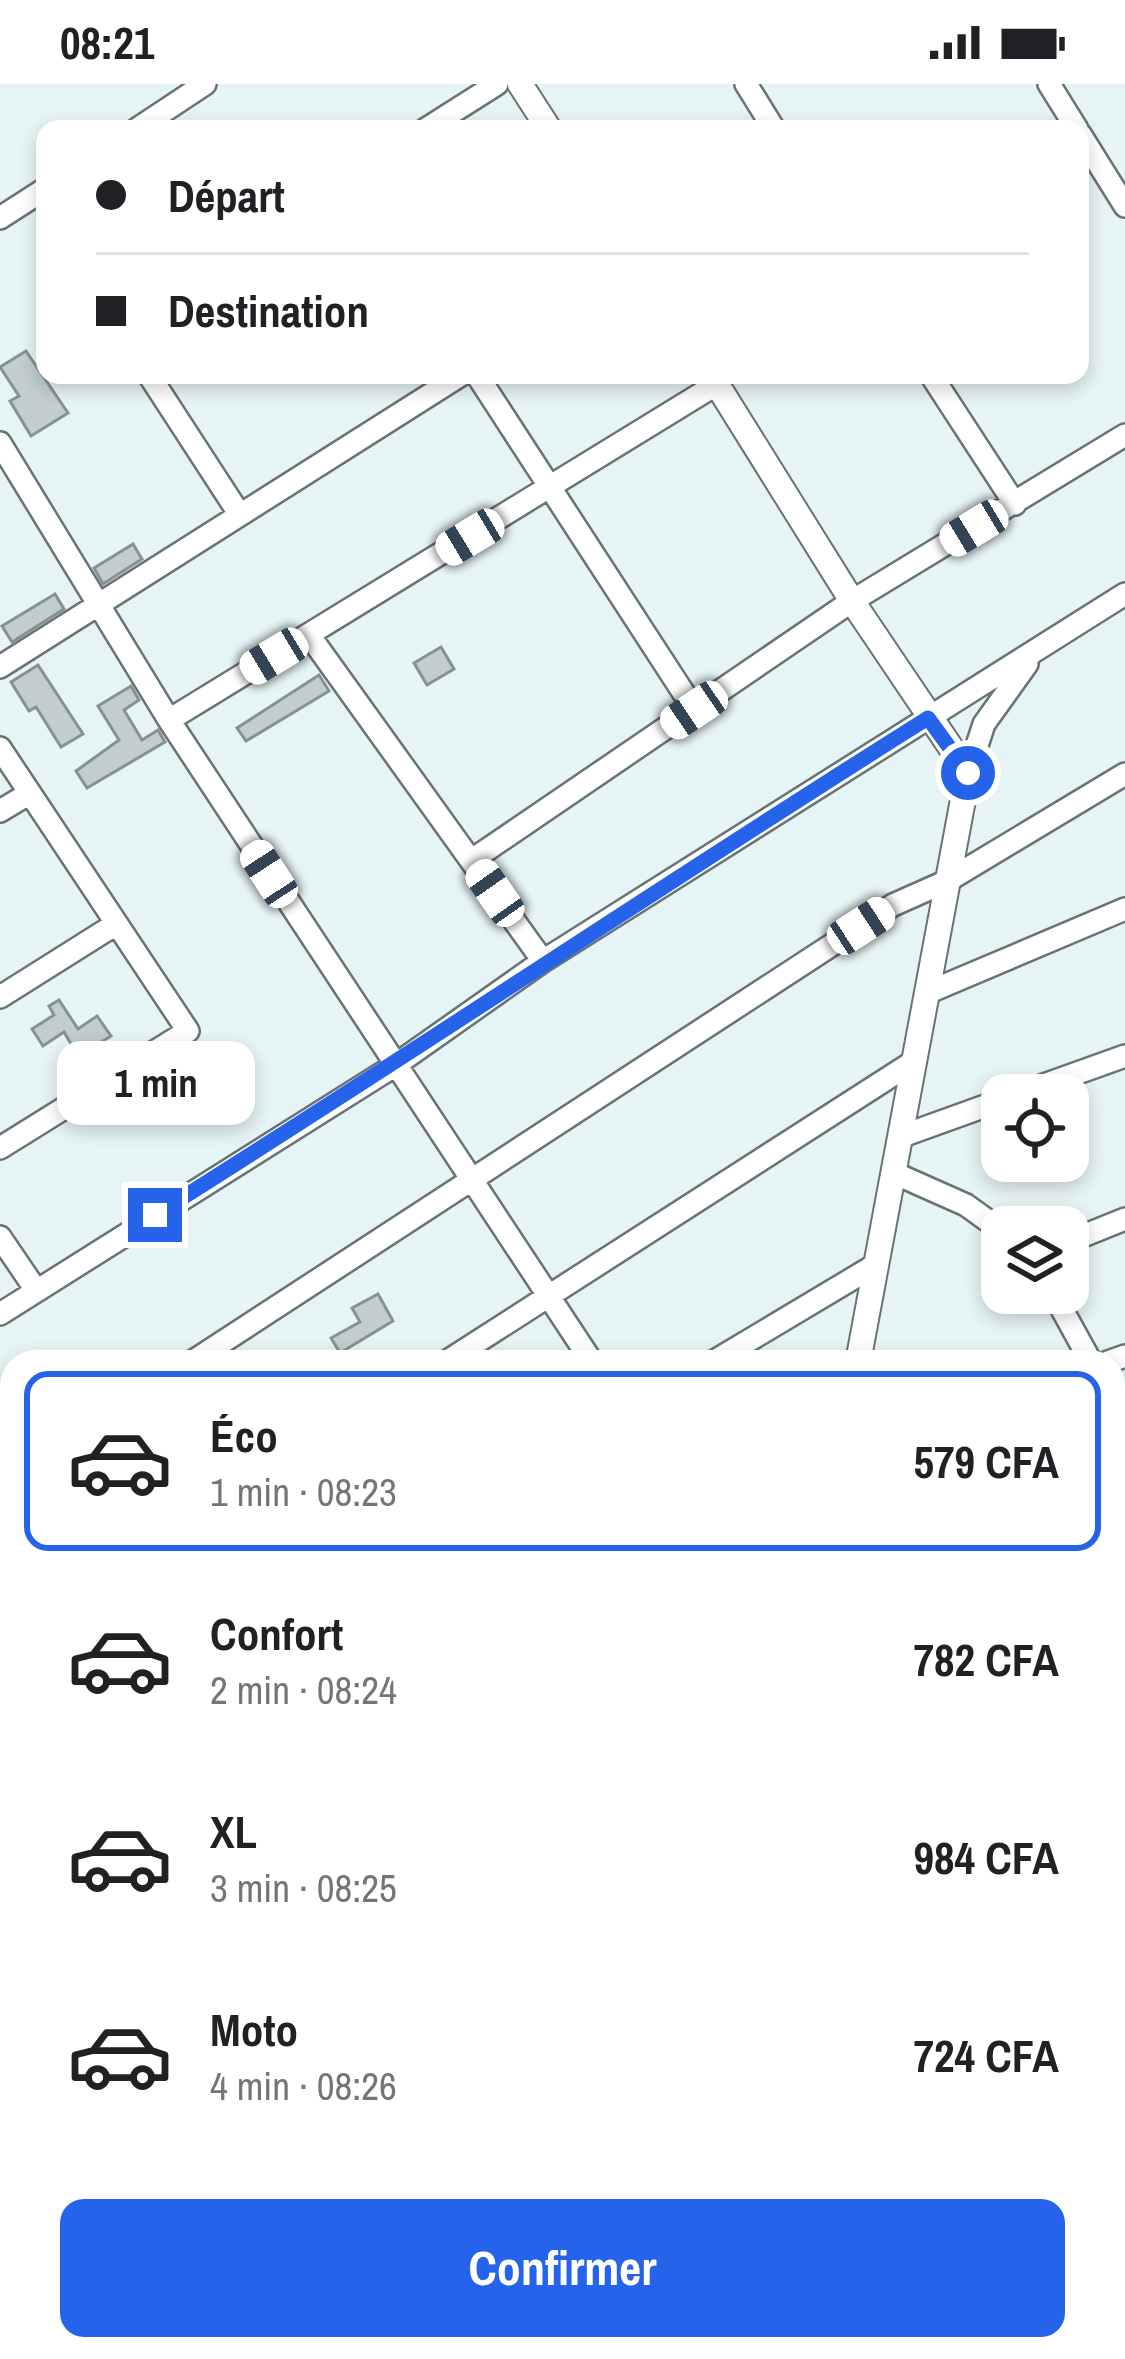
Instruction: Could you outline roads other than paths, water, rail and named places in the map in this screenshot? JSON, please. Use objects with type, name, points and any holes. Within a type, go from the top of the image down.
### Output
[{"type":"street","points":[[151,120],[205,84]]},
{"type":"street","points":[[440,120],[497,84]]},
{"type":"street","points":[[520,84],[543,120]]},
{"type":"street","points":[[746,84],[768,120]]},
{"type":"street","points":[[1052,85],[1071,120]]},
{"type":"street","points":[[1089,150],[1125,206]]},
{"type":"street","points":[[0,218],[36,199]]},
{"type":"street","points":[[154,384],[240,515]]},
{"type":"street","points":[[0,667],[447,384]]},
{"type":"street","points":[[482,384],[694,710]]},
{"type":"street","points":[[169,720],[550,488],[706,384]]},
{"type":"street","points":[[717,384],[852,601],[968,773]]},
{"type":"street","points":[[937,384],[1015,504]]},
{"type":"street","points":[[472,860],[852,601],[1125,435]]},
{"type":"street","points":[[0,443],[169,720],[584,1350]]},
{"type":"street","points":[[0,1314],[394,1066],[543,961],[1125,594]]},
{"type":"street","points":[[309,634],[543,961]]},
{"type":"street","points":[[861,1350],[968,773],[996,704],[1047,643]]},
{"type":"street","points":[[0,748],[188,1031],[0,1148]]},
{"type":"street","points":[[210,1350],[893,905],[947,880],[1125,774]]},
{"type":"street","points":[[0,812],[30,793]]},
{"type":"street","points":[[929,992],[1125,910]]},
{"type":"street","points":[[0,997],[116,924]]},
{"type":"street","points":[[1075,1074],[1125,1056]]},
{"type":"street","points":[[464,1350],[913,1062]]},
{"type":"street","points":[[902,1136],[981,1108]]},
{"type":"street","points":[[893,1173],[981,1216]]},
{"type":"street","points":[[1089,1234],[1125,1219]]},
{"type":"street","points":[[0,1238],[36,1290]]},
{"type":"street","points":[[733,1350],[877,1264]]},
{"type":"street","points":[[1065,1314],[1084,1350]]}]
